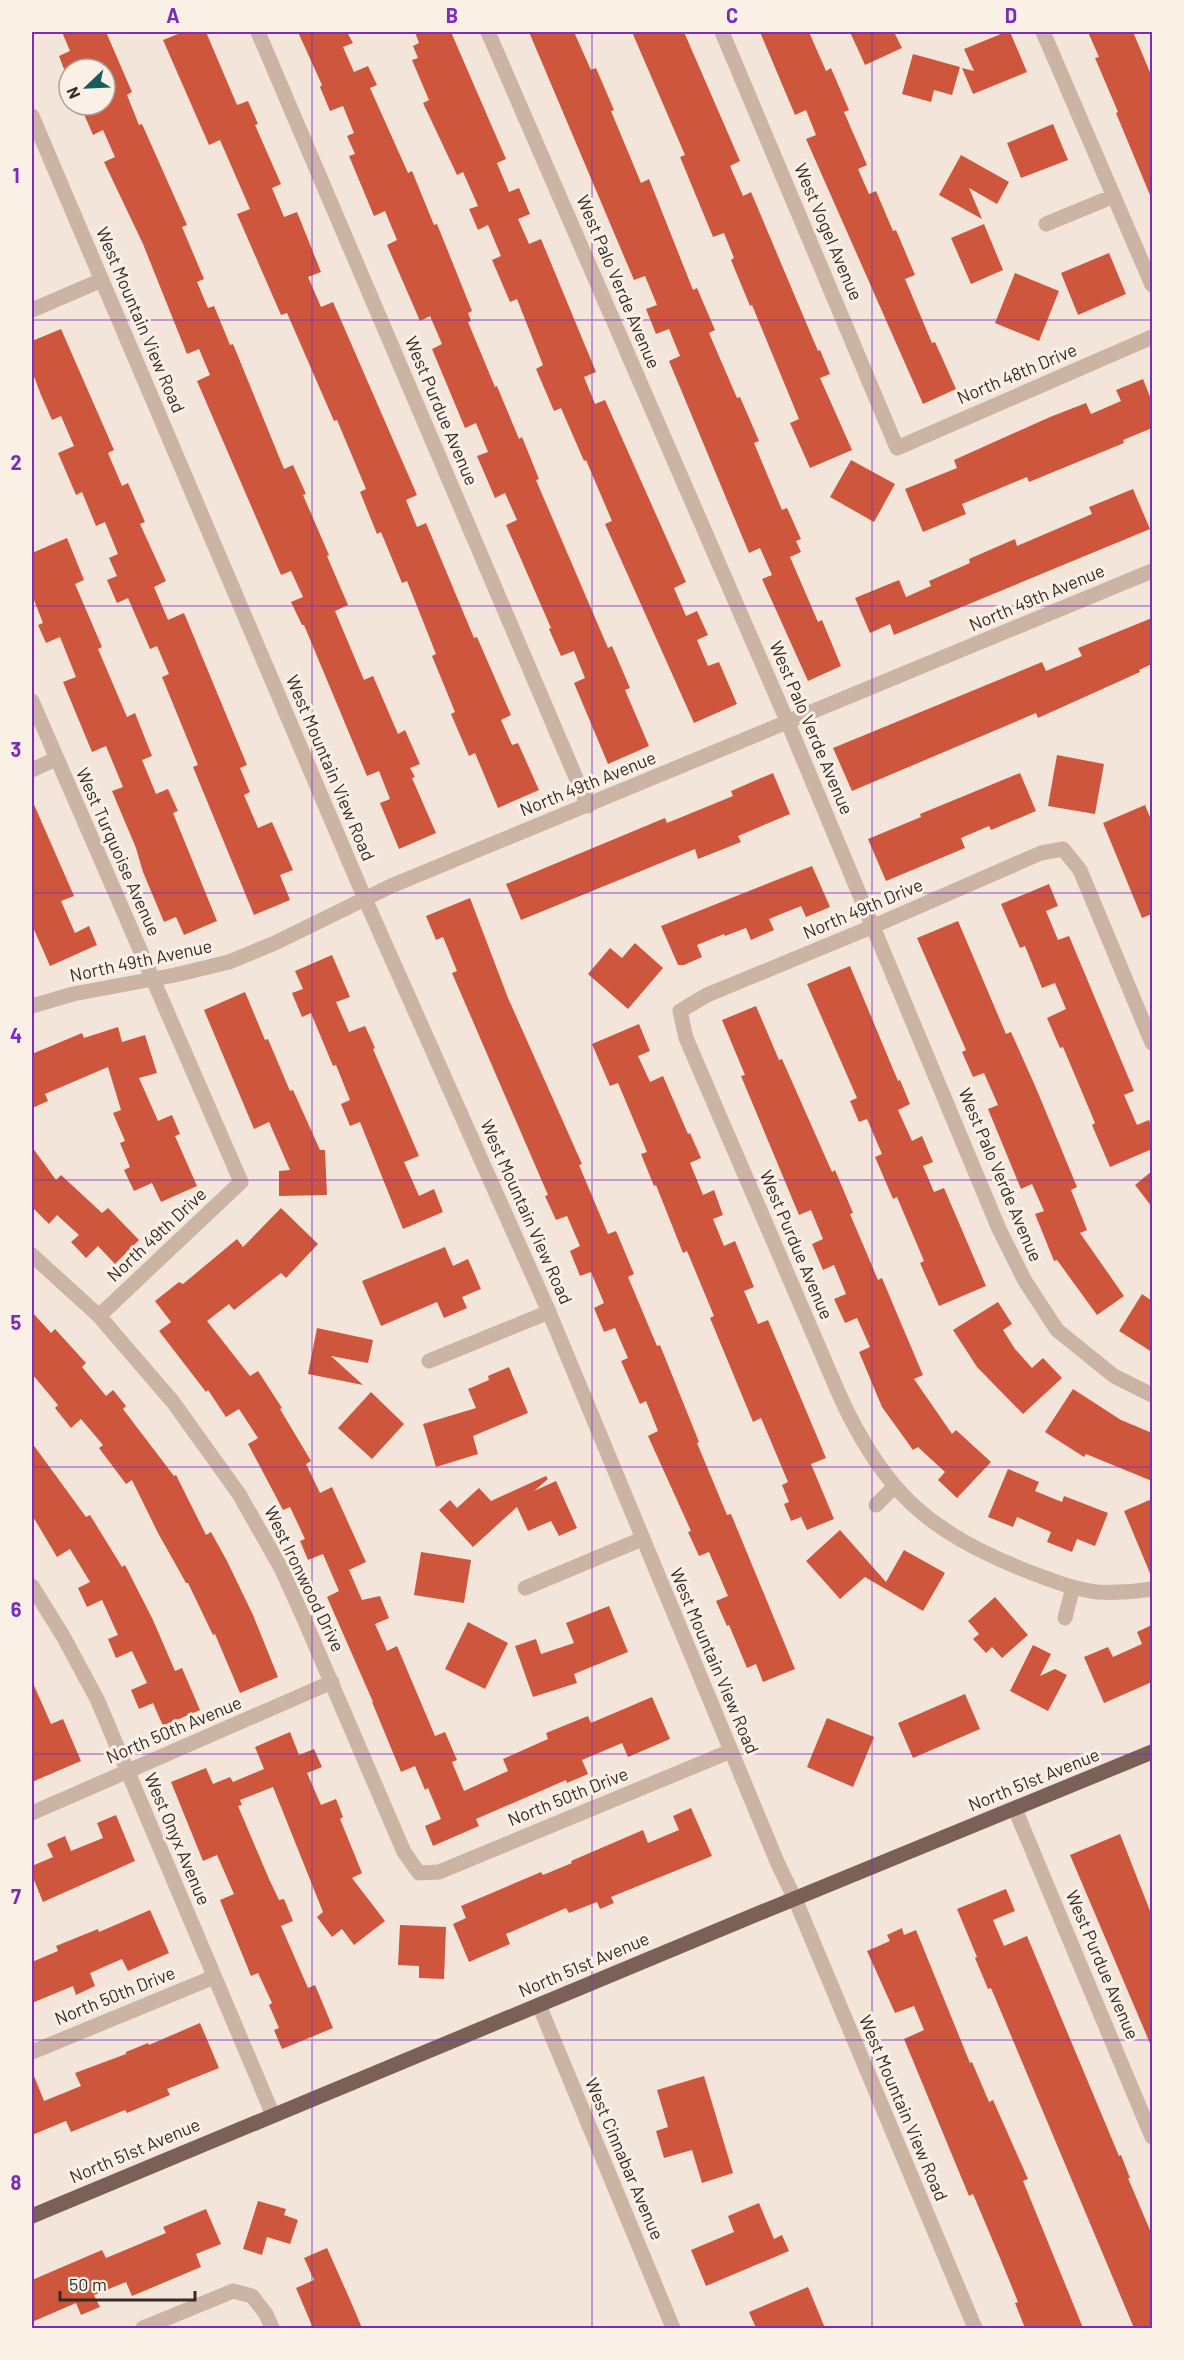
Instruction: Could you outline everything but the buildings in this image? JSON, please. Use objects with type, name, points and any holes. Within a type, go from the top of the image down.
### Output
[{"type":"main road","name":"North 51st Avenue","points":[[32,2216],[1152,1752]]},
{"type":"street","name":"West Purdue Avenue","points":[[258,32],[588,806]]},
{"type":"street","name":"West Palo Verde Avenue","points":[[488,32],[788,723],[999,1229],[1025,1281],[1057,1330],[1114,1376],[1152,1395]]},
{"type":"street","name":"West Vogel Avenue","points":[[722,32],[897,448]]},
{"type":"street","points":[[1043,32],[1152,285]]},
{"type":"street","name":"West Mountain View Road","points":[[32,116],[365,899],[549,1312],[642,1539],[975,2328]]},
{"type":"street","points":[[1046,224],[1114,196]]},
{"type":"street","points":[[32,310],[102,280]]},
{"type":"street","name":"North 48th Drive","points":[[897,448],[1152,337]]},
{"type":"street","name":"North 49th Avenue","points":[[32,1006],[73,994],[153,980],[229,962],[365,899],[1152,571]]},
{"type":"street","name":"West Turquoise Avenue","points":[[32,702],[242,1182]]},
{"type":"street","points":[[32,770],[56,759]]},
{"type":"street","name":"North 49th Drive","points":[[680,1011],[707,995],[874,926],[1041,853],[1063,849],[1080,870],[1152,1044]]},
{"type":"street","name":"West Purdue Avenue","points":[[680,1011],[686,1038],[836,1387],[852,1422],[895,1486],[923,1513],[955,1537],[1004,1562],[1073,1587]]},
{"type":"street","name":"North 49th Drive","points":[[99,1316],[242,1182]]},
{"type":"street","name":"West Ironwood Drive","points":[[32,1255],[99,1316],[173,1402],[239,1494],[281,1568],[404,1852],[419,1873]]},
{"type":"street","points":[[429,1361],[549,1312]]},
{"type":"street","points":[[876,1505],[895,1486]]},
{"type":"street","points":[[525,1588],[642,1539]]},
{"type":"street","name":"West Onyx Avenue","points":[[32,1586],[63,1636],[97,1699],[273,2115]]},
{"type":"street","points":[[1065,1618],[1073,1587],[1097,1592],[1152,1589]]},
{"type":"street","name":"North 50th Avenue","points":[[32,1813],[332,1682]]},
{"type":"street","name":"North 50th Drive","points":[[419,1873],[439,1872],[731,1751]]},
{"type":"street","name":"West Purdue Avenue","points":[[1015,1809],[1152,2137]]},
{"type":"street","name":"North 50th Drive","points":[[32,2052],[214,1977]]},
{"type":"street","name":"West Cinnabar Avenue","points":[[539,2005],[673,2328]]},
{"type":"street","points":[[143,2328],[232,2291],[252,2296],[266,2314],[272,2328]]}]
